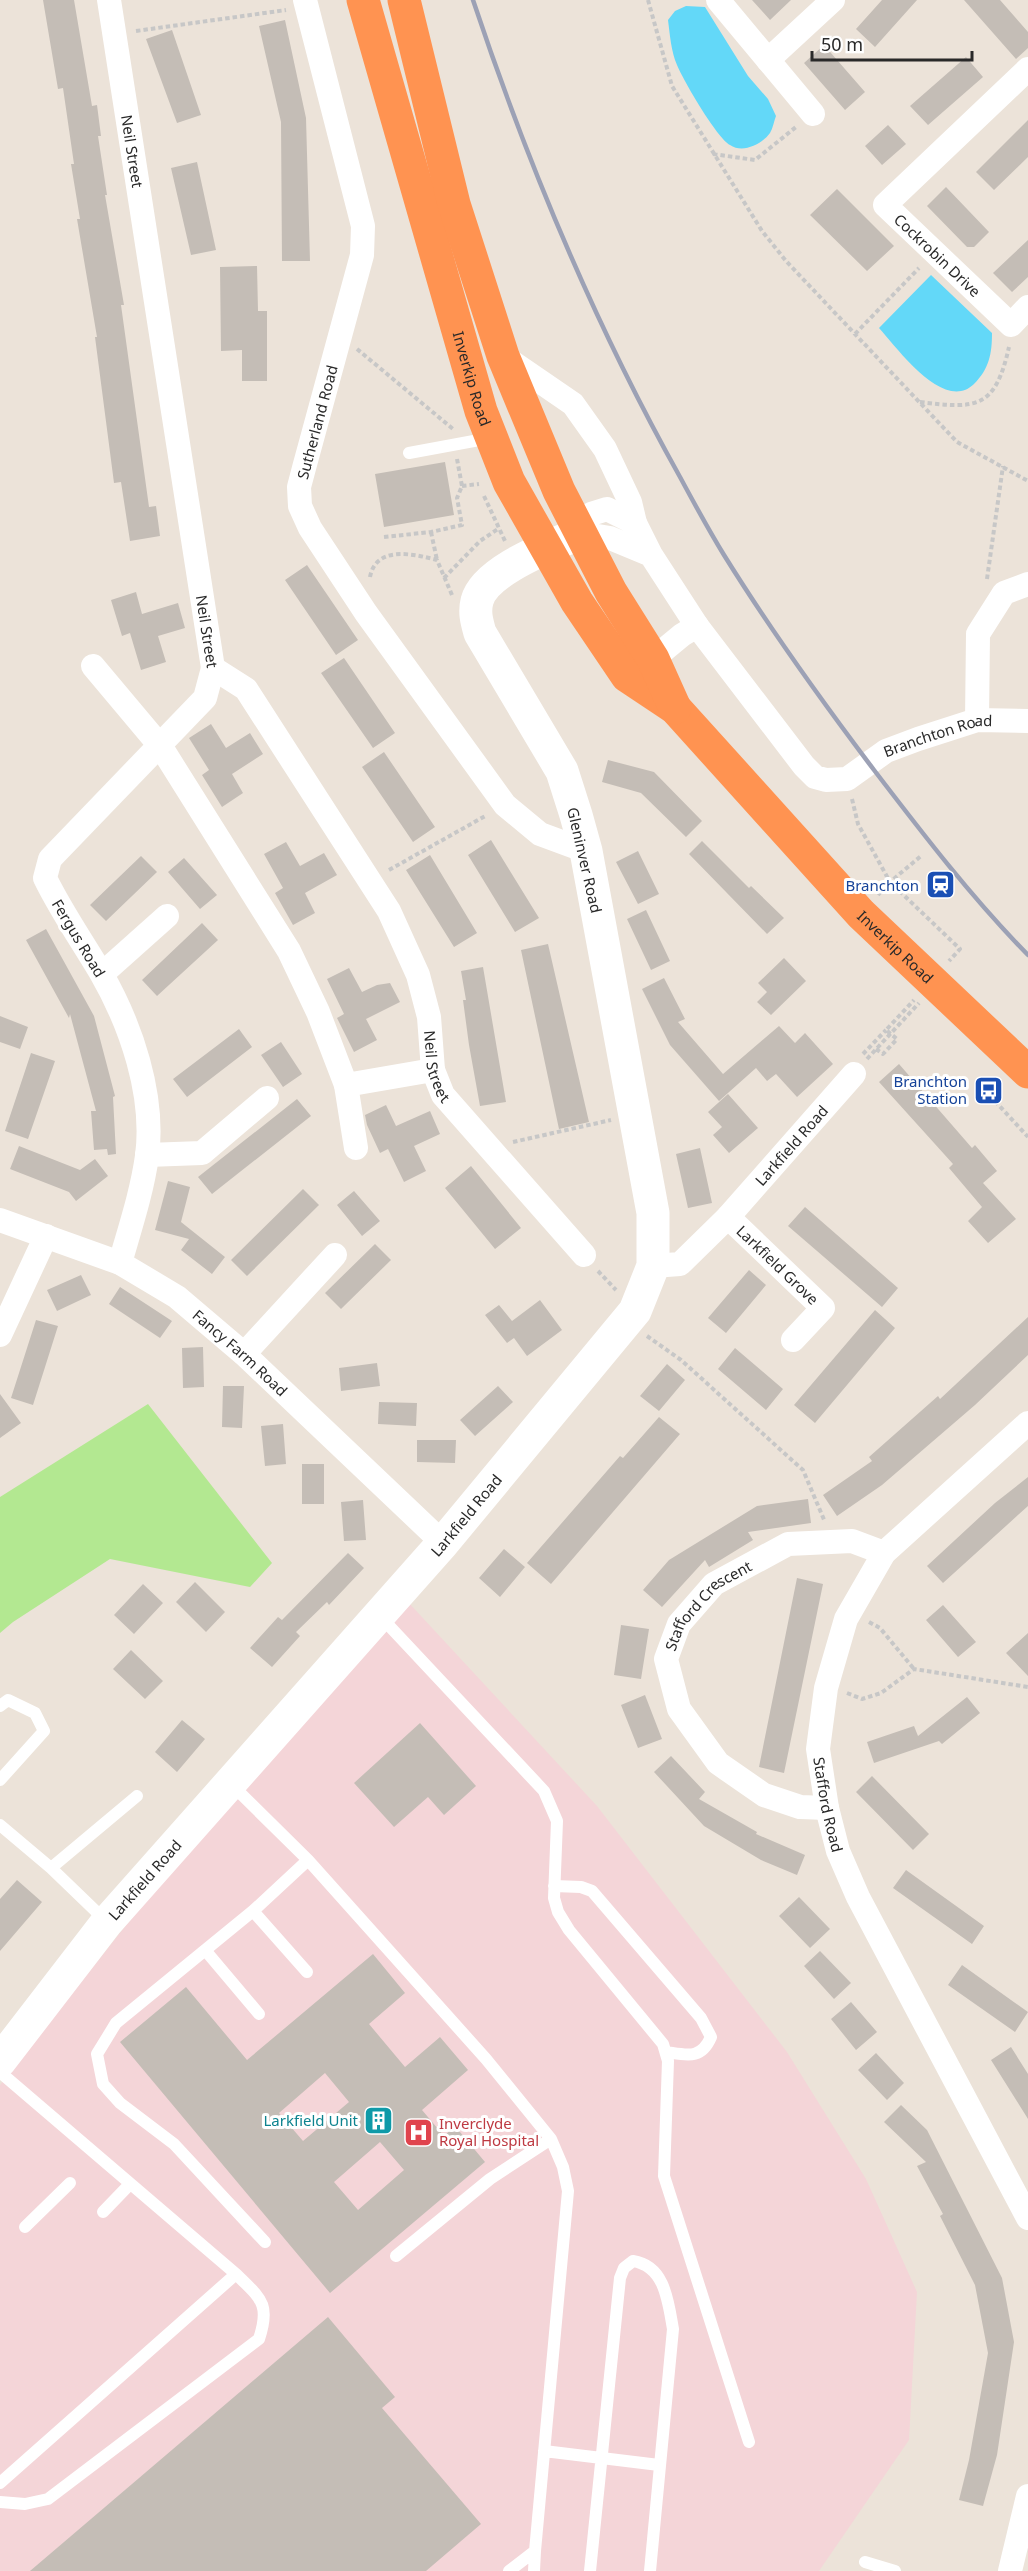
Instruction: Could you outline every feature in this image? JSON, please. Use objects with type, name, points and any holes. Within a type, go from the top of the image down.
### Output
[{"type":"highway","name":"Inverkip Road","points":[[363,0],[481,411],[509,482],[577,602],[627,676],[675,708],[861,914],[1028,1072]]},
{"type":"highway","name":"Inverkip Road","points":[[404,0],[454,204],[503,356],[552,477],[611,592],[653,659],[675,708]]},
{"type":"street","name":"Neil Street","points":[[109,0],[213,668],[246,689],[389,910],[418,975],[429,1017],[433,1070],[443,1095],[584,1256]]},
{"type":"street","points":[[718,0],[813,114]]},
{"type":"street","points":[[768,60],[833,0]]},
{"type":"street","name":"Sutherland Road","points":[[306,3],[363,226],[362,255],[299,487],[300,506],[309,528],[366,613],[505,805],[540,834],[586,851]]},
{"type":"street","name":"Cockrobin Drive","points":[[1011,325],[885,204],[1028,69]]},
{"type":"street","points":[[1011,325],[1028,307]]},
{"type":"street","points":[[503,356],[573,404],[605,449],[630,502],[635,523],[651,555],[697,626],[804,766],[815,777],[826,780],[851,777]]},
{"type":"street","points":[[580,533],[591,514],[607,509],[635,523]]},
{"type":"street","points":[[475,614],[477,599],[486,583],[507,569],[580,533],[610,538],[651,555]]},
{"type":"street","points":[[977,720],[978,634],[1004,593],[1028,584]]},
{"type":"street","name":"Gleninver Road","points":[[475,614],[480,633],[562,771],[586,851],[653,1213],[652,1266]]},
{"type":"street","points":[[653,659],[697,626]]},
{"type":"street","points":[[93,666],[161,747],[289,951],[318,1012],[346,1085],[356,1148]]},
{"type":"street","name":"Fergus Road","points":[[120,1263],[147,1155],[147,1103],[136,1049],[102,974],[58,904],[45,878],[50,859],[206,698],[213,668]]},
{"type":"street","name":"Branchton Road","points":[[851,777],[886,752],[977,720],[1028,721]]},
{"type":"street","points":[[102,974],[167,916]]},
{"type":"street","name":"Larkfield Road","points":[[0,2061],[107,1922],[443,1543],[635,1311],[652,1266],[680,1264],[728,1217],[858,1064]]},
{"type":"street","points":[[346,1085],[433,1070]]},
{"type":"street","points":[[147,1155],[202,1153],[267,1098]]},
{"type":"street","name":"Larkfield Grove","points":[[728,1217],[823,1308],[793,1340]]},
{"type":"street","name":"Fancy Farm Road","points":[[0,1220],[120,1263],[177,1297],[244,1354],[443,1543]]},
{"type":"street","points":[[0,1335],[46,1236]]},
{"type":"street","points":[[244,1354],[335,1255]]},
{"type":"street","name":"Stafford Road","points":[[1028,1423],[884,1553],[846,1619],[826,1689],[818,1749],[827,1808],[838,1851],[858,1897],[1028,2218]]},
{"type":"street","name":"Stafford Crescent","points":[[827,1808],[800,1807],[764,1795],[718,1763],[679,1709],[666,1659],[679,1624],[714,1584],[788,1544],[852,1541],[884,1553]]},
{"type":"street","points":[[1017,2565],[1028,2496]]},
{"type":"lane","points":[[409,453],[492,438]]},
{"type":"lane","points":[[378,1615],[544,1791],[557,1821],[554,1898],[558,1912],[569,1930],[663,2044],[668,2061],[664,2176],[749,2442]]},
{"type":"lane","points":[[0,1707],[8,1700],[35,1713],[44,1731],[0,1780]]},
{"type":"lane","points":[[228,1783],[308,1860],[486,2059],[551,2139],[563,2167],[568,2191],[534,2571]]},
{"type":"lane","points":[[51,1868],[137,1796]]},
{"type":"lane","points":[[0,1825],[51,1868],[107,1922]]},
{"type":"lane","points":[[265,2242],[174,2144],[120,2103],[103,2084],[97,2054],[116,2024],[253,1911],[308,1860]]},
{"type":"lane","points":[[554,1886],[581,1887],[592,1891],[701,2018],[711,2037],[707,2046],[690,2056],[666,2052]]},
{"type":"lane","points":[[253,1911],[307,1972]]},
{"type":"lane","points":[[205,1950],[259,2014]]},
{"type":"lane","points":[[0,2072],[236,2274],[261,2299],[265,2320],[259,2339],[48,2499],[25,2504],[0,2502]]},
{"type":"lane","points":[[396,2256],[490,2180],[551,2139]]},
{"type":"lane","points":[[25,2227],[70,2183]]},
{"type":"lane","points":[[103,2212],[130,2184]]},
{"type":"lane","points":[[590,2571],[620,2278],[624,2268],[633,2260],[643,2262],[655,2270],[666,2292],[673,2329],[650,2571]]},
{"type":"lane","points":[[0,2483],[236,2274]]},
{"type":"lane","points":[[544,2451],[659,2465]]},
{"type":"lane","points":[[509,2571],[535,2551]]},
{"type":"lane","points":[[865,2562],[895,2571]]},
{"type":"path","points":[[648,0],[672,86],[712,154],[768,239],[786,261],[957,442],[1028,481]]},
{"type":"path","points":[[115,35],[306,3]]},
{"type":"path","points":[[712,154],[755,160],[813,114]]},
{"type":"path","points":[[855,333],[934,252]]},
{"type":"path","points":[[919,402],[960,407],[980,401],[994,389],[1003,371],[1011,325]]},
{"type":"path","points":[[341,335],[439,417]]},
{"type":"path","points":[[384,537],[431,532],[462,525],[457,498],[462,486],[457,460]]},
{"type":"path","points":[[985,589],[1003,466]]},
{"type":"path","points":[[462,486],[478,484]]},
{"type":"path","points":[[444,578],[480,541],[498,529]]},
{"type":"path","points":[[431,532],[437,560],[453,599],[475,614]]},
{"type":"path","points":[[366,613],[372,569],[378,560],[386,556],[413,554],[437,560]]},
{"type":"path","points":[[851,777],[858,824],[890,882],[960,950]]},
{"type":"path","points":[[370,881],[505,805]]},
{"type":"path","points":[[861,914],[890,882],[921,856]]},
{"type":"path","points":[[858,1064],[876,1049],[936,985]]},
{"type":"path","points":[[858,1064],[886,1030]]},
{"type":"path","points":[[876,1049],[883,1054],[897,1039]]},
{"type":"path","points":[[995,1101],[1028,1137]]},
{"type":"path","points":[[489,1148],[634,1115]]},
{"type":"path","points":[[584,1256],[635,1311]]},
{"type":"path","points":[[667,1349],[803,1470],[833,1542]]},
{"type":"path","points":[[880,1628],[914,1668],[1028,1687]]},
{"type":"path","points":[[826,1689],[861,1699],[882,1694],[914,1668]]},
{"type":"shaded area","name":"Inverclyde Royal Hospital","points":[[408,1602],[597,1806],[787,2052],[866,2179],[917,2292],[909,2440],[819,2571],[0,2571],[0,2085],[209,1820]]},
{"type":"green space","points":[[148,1404],[272,1563],[250,1587],[110,1559],[13,1622],[0,1633],[0,1497]]},
{"type":"water","points":[[686,6],[705,7],[748,76],[768,99],[776,116],[770,133],[757,144],[746,148],[735,148],[724,140],[701,108],[680,72],[673,54],[668,20],[675,11]]},
{"type":"water","points":[[931,275],[992,333],[986,367],[974,384],[962,391],[949,390],[936,385],[922,375],[879,328]]},
{"type":"building","points":[[43,0],[74,0],[92,106],[97,105],[101,136],[98,136],[107,195],[105,195],[124,305],[121,305],[149,507],[156,506],[160,536],[130,541],[121,482],[114,483],[95,337],[97,337],[77,219],[80,219],[71,164],[74,164],[63,88],[58,89]]},
{"type":"building","points":[[752,0],[791,0],[770,20]]},
{"type":"building","points":[[882,0],[917,0],[875,47],[856,29]]},
{"type":"building","points":[[964,0],[1000,0],[1028,32],[1028,48],[1016,59]]},
{"type":"building","points":[[285,20],[306,118],[310,261],[282,261],[281,122],[259,26]]},
{"type":"building","points":[[172,30],[201,115],[177,123],[146,39]]},
{"type":"building","points":[[824,45],[865,92],[845,110],[804,63]]},
{"type":"building","points":[[966,57],[983,77],[928,125],[910,106]]},
{"type":"building","points":[[1028,120],[1028,157],[994,190],[976,172]]},
{"type":"building","points":[[888,125],[906,144],[882,165],[865,146]]},
{"type":"building","points":[[197,162],[216,250],[191,255],[171,168]]},
{"type":"building","points":[[946,187],[989,232],[974,247],[967,247],[927,206]]},
{"type":"building","points":[[837,189],[894,246],[867,271],[810,215]]},
{"type":"building","points":[[1028,240],[1028,277],[1012,292],[993,273]]},
{"type":"building","points":[[257,266],[258,311],[267,311],[267,381],[242,381],[242,350],[221,351],[220,267]]},
{"type":"building","points":[[445,462],[454,515],[384,527],[375,474]]},
{"type":"building","points":[[307,565],[358,640],[336,655],[285,580]]},
{"type":"building","points":[[136,592],[142,614],[178,603],[185,628],[158,636],[166,662],[141,670],[130,633],[122,636],[111,600]]},
{"type":"building","points":[[344,658],[395,733],[373,748],[321,673]]},
{"type":"building","points":[[211,724],[226,748],[250,733],[263,754],[232,774],[243,793],[222,807],[202,775],[209,770],[189,738]]},
{"type":"building","points":[[384,752],[435,827],[413,842],[362,767]]},
{"type":"building","points":[[608,760],[654,772],[702,821],[686,837],[641,793],[602,782]]},
{"type":"building","points":[[491,840],[539,918],[515,932],[468,855]]},
{"type":"building","points":[[702,841],[749,888],[751,886],[784,918],[767,934],[689,854]]},
{"type":"building","points":[[286,842],[300,866],[324,853],[337,875],[305,893],[315,913],[293,925],[275,893],[283,888],[264,854]]},
{"type":"building","points":[[638,851],[659,894],[638,904],[616,862]]},
{"type":"building","points":[[430,855],[477,933],[454,947],[406,870]]},
{"type":"building","points":[[141,856],[157,872],[106,921],[90,905]]},
{"type":"building","points":[[184,858],[217,895],[200,909],[168,872]]},
{"type":"building","points":[[646,910],[670,961],[651,970],[627,919]]},
{"type":"building","points":[[202,923],[218,940],[157,996],[142,980]]},
{"type":"building","points":[[46,929],[94,1016],[115,1096],[113,1097],[116,1154],[108,1155],[107,1149],[94,1150],[91,1111],[96,1111],[70,1014],[69,1018],[26,940]]},
{"type":"building","points":[[548,944],[589,1122],[559,1129],[521,950]]},
{"type":"building","points":[[784,958],[806,981],[771,1015],[757,1002],[767,992],[758,983]]},
{"type":"building","points":[[483,967],[506,1102],[480,1106],[469,1045],[463,1000],[466,1000],[461,971]]},
{"type":"building","points":[[349,968],[362,992],[377,985],[390,983],[400,1002],[366,1019],[377,1040],[354,1052],[337,1018],[344,1014],[327,979]]},
{"type":"building","points":[[664,978],[685,1019],[678,1022],[723,1074],[779,1026],[795,1043],[805,1033],[833,1064],[797,1097],[776,1074],[767,1081],[756,1068],[719,1101],[670,1045],[642,989]]},
{"type":"building","points":[[0,1016],[28,1027],[20,1049],[0,1042]]},
{"type":"building","points":[[239,1029],[252,1047],[187,1097],[173,1079]]},
{"type":"building","points":[[281,1042],[302,1074],[283,1087],[261,1055]]},
{"type":"building","points":[[31,1053],[55,1061],[28,1139],[5,1131]]},
{"type":"building","points":[[899,1064],[972,1148],[975,1145],[997,1171],[983,1183],[1016,1219],[988,1243],[968,1221],[982,1207],[949,1168],[953,1164],[879,1082]]},
{"type":"building","points":[[728,1094],[758,1128],[729,1153],[713,1135],[722,1127],[708,1112]]},
{"type":"building","points":[[297,1099],[311,1116],[212,1194],[198,1177]]},
{"type":"building","points":[[386,1105],[396,1126],[430,1111],[440,1134],[414,1146],[426,1171],[404,1182],[388,1149],[380,1153],[367,1125],[365,1115]]},
{"type":"building","points":[[19,1146],[80,1170],[95,1159],[108,1176],[76,1201],[69,1192],[10,1169]]},
{"type":"building","points":[[700,1148],[712,1203],[688,1208],[676,1154]]},
{"type":"building","points":[[471,1166],[521,1228],[495,1249],[445,1188]]},
{"type":"building","points":[[168,1181],[190,1187],[181,1222],[225,1257],[212,1274],[181,1250],[189,1239],[155,1230]]},
{"type":"building","points":[[303,1189],[319,1205],[247,1276],[231,1260]]},
{"type":"building","points":[[354,1191],[380,1221],[362,1236],[337,1205]]},
{"type":"building","points":[[805,1207],[898,1288],[882,1307],[788,1226]]},
{"type":"building","points":[[375,1244],[391,1260],[341,1309],[325,1293]]},
{"type":"building","points":[[749,1270],[766,1285],[726,1333],[708,1318]]},
{"type":"building","points":[[81,1275],[91,1295],[57,1311],[47,1290]]},
{"type":"building","points":[[120,1287],[172,1321],[160,1338],[109,1304]]},
{"type":"building","points":[[540,1300],[562,1330],[527,1356],[514,1338],[507,1343],[485,1315],[499,1305],[512,1321]]},
{"type":"building","points":[[875,1310],[895,1328],[815,1423],[794,1405]]},
{"type":"building","points":[[1028,1317],[1028,1355],[975,1405],[882,1485],[837,1516],[823,1495],[872,1461],[869,1457],[938,1396],[940,1399]]},
{"type":"building","points":[[36,1320],[58,1326],[33,1405],[11,1398]]},
{"type":"building","points":[[203,1347],[204,1387],[183,1388],[182,1348]]},
{"type":"building","points":[[735,1348],[783,1389],[766,1410],[718,1369]]},
{"type":"building","points":[[377,1363],[380,1386],[341,1391],[339,1368]]},
{"type":"building","points":[[667,1364],[685,1380],[659,1411],[640,1396]]},
{"type":"building","points":[[223,1386],[244,1386],[242,1428],[222,1427]]},
{"type":"building","points":[[498,1386],[513,1402],[475,1436],[460,1420]]},
{"type":"building","points":[[0,1394],[21,1423],[0,1438]]},
{"type":"building","points":[[379,1402],[417,1403],[416,1426],[378,1424]]},
{"type":"building","points":[[659,1417],[680,1434],[551,1584],[527,1563],[620,1456],[623,1458]]},
{"type":"building","points":[[283,1424],[286,1464],[265,1466],[261,1426]]},
{"type":"building","points":[[417,1440],[456,1440],[455,1463],[417,1462]]},
{"type":"building","points":[[302,1464],[324,1464],[324,1504],[302,1504]]},
{"type":"building","points":[[1028,1477],[1028,1506],[943,1583],[927,1566],[995,1503]]},
{"type":"building","points":[[808,1499],[811,1523],[748,1532],[753,1540],[709,1567],[705,1560],[662,1607],[643,1590],[669,1560],[757,1506]]},
{"type":"building","points":[[363,1500],[366,1540],[344,1541],[341,1502]]},
{"type":"building","points":[[504,1549],[525,1567],[500,1597],[479,1578]]},
{"type":"building","points":[[348,1553],[364,1568],[329,1605],[327,1602],[296,1632],[300,1636],[272,1667],[250,1648],[278,1617],[282,1620]]},
{"type":"building","points":[[797,1578],[823,1584],[784,1773],[759,1767]]},
{"type":"building","points":[[195,1582],[225,1612],[206,1632],[176,1602]]},
{"type":"building","points":[[143,1584],[163,1603],[134,1634],[114,1615]]},
{"type":"building","points":[[943,1605],[976,1642],[958,1657],[926,1620]]},
{"type":"building","points":[[621,1625],[649,1629],[641,1679],[614,1675]]},
{"type":"building","points":[[1028,1633],[1028,1676],[1006,1653]]},
{"type":"building","points":[[131,1650],[163,1681],[145,1699],[113,1669]]},
{"type":"building","points":[[645,1695],[662,1739],[638,1748],[621,1705]]},
{"type":"building","points":[[967,1697],[980,1713],[942,1744],[939,1741],[874,1763],[867,1742],[914,1726],[918,1736]]},
{"type":"building","points":[[182,1720],[205,1739],[177,1772],[155,1752]]},
{"type":"building","points":[[420,1723],[476,1786],[444,1815],[428,1797],[394,1827],[354,1783]]},
{"type":"building","points":[[671,1756],[705,1792],[699,1799],[757,1832],[756,1834],[805,1855],[797,1875],[761,1860],[704,1826],[654,1772]]},
{"type":"building","points":[[872,1776],[929,1834],[913,1850],[856,1792]]},
{"type":"building","points":[[906,1870],[984,1926],[972,1944],[893,1888]]},
{"type":"building","points":[[17,1880],[42,1902],[0,1951],[0,1899]]},
{"type":"building","points":[[799,1897],[830,1929],[810,1948],[779,1916]]},
{"type":"building","points":[[820,1951],[851,1983],[834,1999],[804,1966]]},
{"type":"building","name":"Larkfield Unit","points":[[373,1954],[405,1993],[369,2024],[405,2067],[440,2037],[468,2070],[422,2110],[444,2136],[455,2126],[485,2162],[330,2293],[120,2042],[186,1987],[247,2060]],"holes":[[[325,2073],[349,2102],[303,2141],[279,2113]],[[380,2142],[404,2170],[358,2210],[334,2182]]]},
{"type":"building","points":[[962,1965],[1028,2012],[1015,2032],[948,1985]]},
{"type":"building","points":[[851,2002],[877,2032],[856,2050],[831,2019]]},
{"type":"building","points":[[1011,2047],[1028,2074],[1028,2119],[991,2060]]},
{"type":"building","points":[[876,2053],[904,2083],[887,2100],[858,2070]]},
{"type":"building","points":[[901,2105],[927,2130],[1002,2278],[1014,2342],[997,2455],[983,2506],[959,2500],[969,2460],[988,2353],[975,2285],[940,2216],[943,2214],[917,2166],[926,2162],[884,2122]]},
{"type":"building","points":[[328,2317],[395,2397],[382,2408],[481,2524],[426,2571],[30,2571]]},
{"type":"railway","points":[[473,0],[517,123],[565,243],[649,420],[712,536],[741,583],[815,691],[874,770],[929,842],[1028,955]]},
{"type":"place","name":"Branchton","points":[[940,885]]},
{"type":"place","name":"Branchton Station","points":[[988,1090]]},
{"type":"place","name":"Larkfield Unit","points":[[379,2120]]},
{"type":"place","name":"Inverclyde Royal Hospital","points":[[418,2132]]}]
